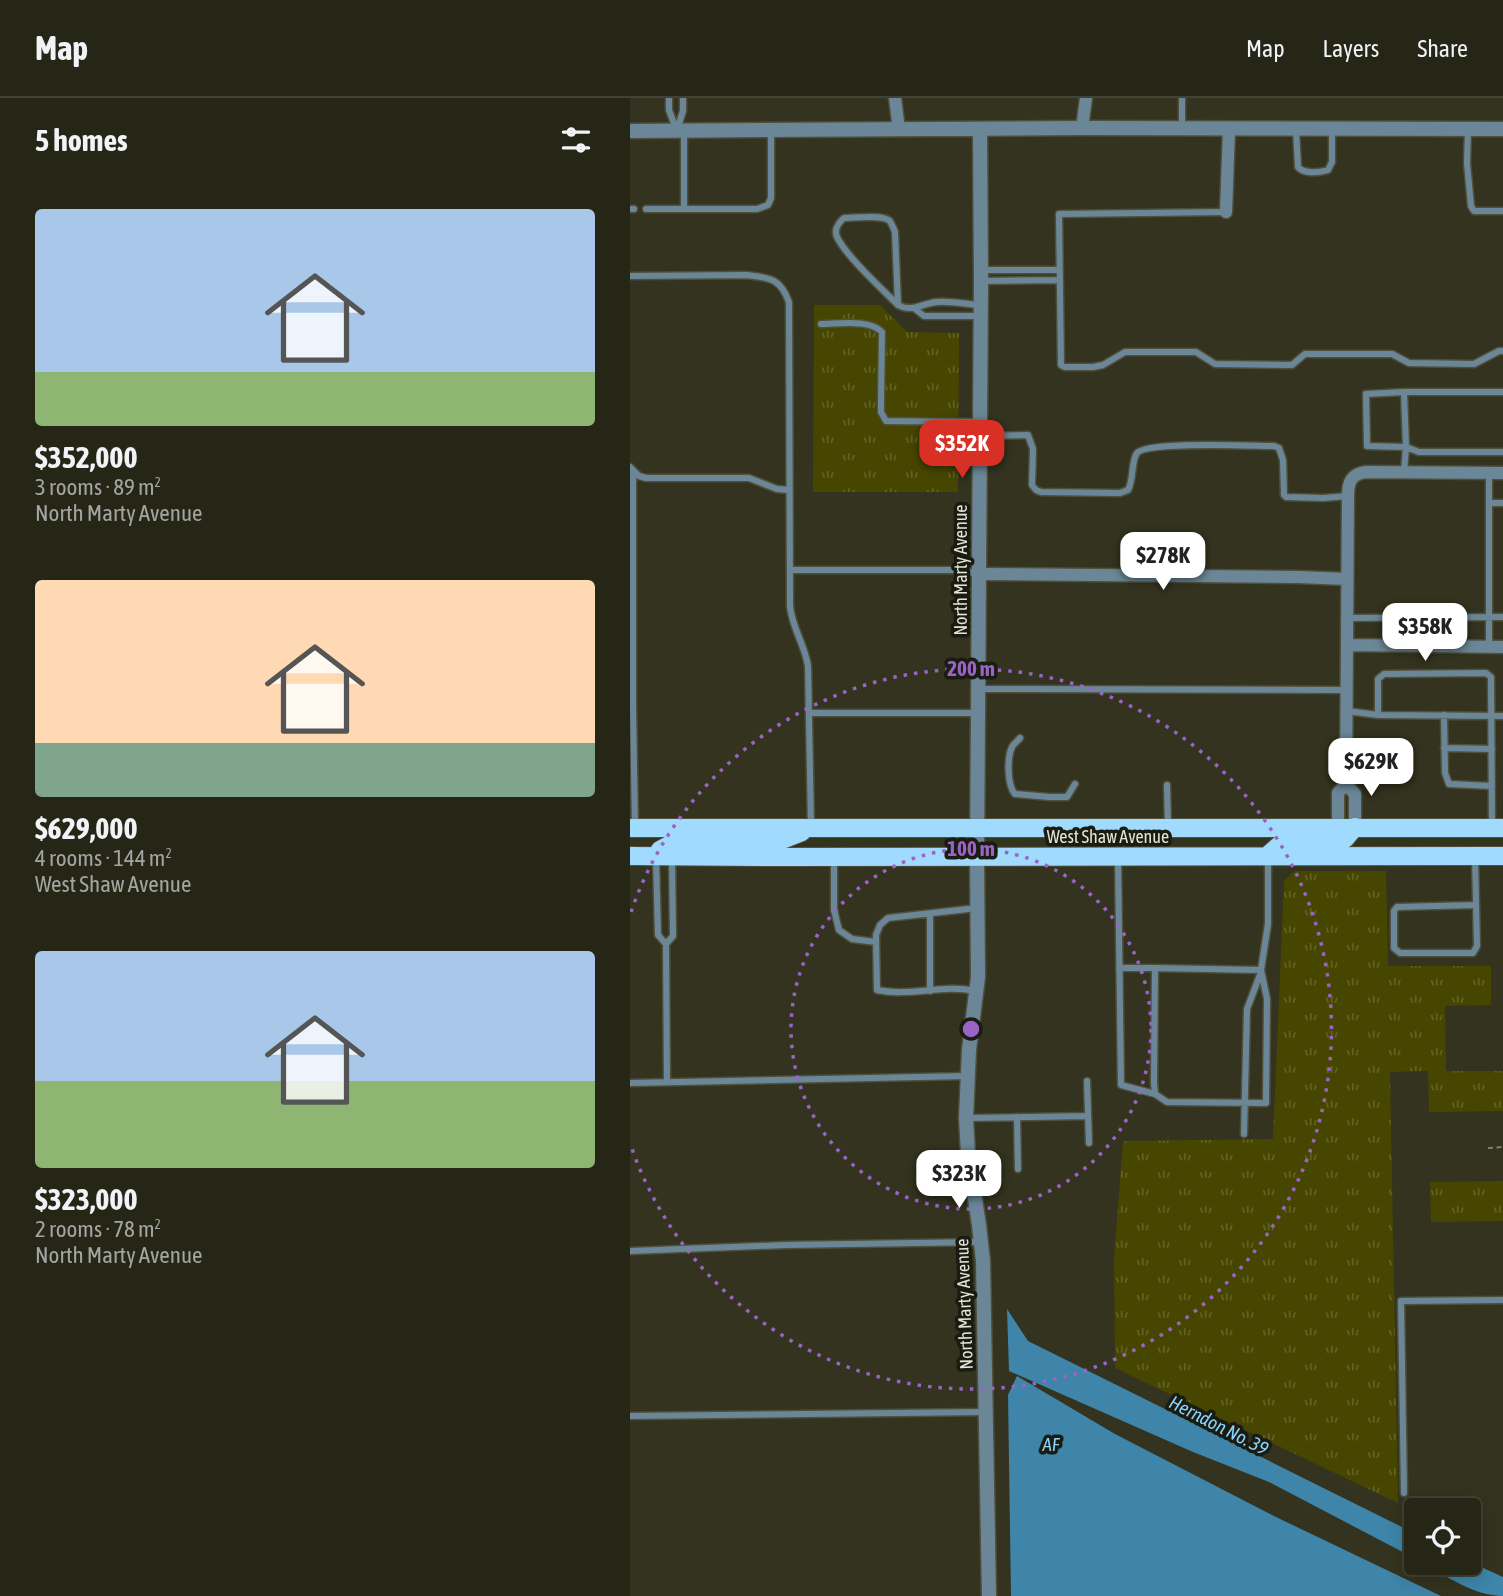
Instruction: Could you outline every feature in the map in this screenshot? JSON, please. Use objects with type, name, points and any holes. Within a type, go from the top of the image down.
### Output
[{"type":"main road","points":[[1268,855],[1283,842],[1345,839],[1347,827]]},
{"type":"main road","name":"West Shaw Avenue","points":[[632,831],[812,828],[1498,828]]},
{"type":"main road","points":[[664,856],[660,850],[673,843],[779,841],[812,828]]},
{"type":"main road","name":"West Shaw Avenue","points":[[630,856],[1503,856]]},
{"type":"street","points":[[895,98],[899,130]]},
{"type":"street","points":[[1082,128],[1086,98]]},
{"type":"street","points":[[1226,212],[1229,129]]},
{"type":"street","points":[[630,131],[1503,129]]},
{"type":"street","name":"North Marty Avenue","points":[[980,130],[976,992],[967,1076],[966,1118],[968,1153],[981,1242],[989,1596]]},
{"type":"street","points":[[1347,827],[1355,794],[1346,784],[1348,486],[1351,478],[1358,474],[1404,472],[1503,473]]},
{"type":"street","points":[[979,574],[1347,579]]},
{"type":"street","points":[[1348,645],[1503,647]]},
{"type":"lane","points":[[669,98],[669,110],[681,131]]},
{"type":"lane","points":[[683,98],[681,131],[684,209]]},
{"type":"lane","points":[[1182,98],[1182,129]]},
{"type":"lane","points":[[1296,128],[1298,167],[1305,172],[1324,172],[1331,167],[1332,128]]},
{"type":"lane","points":[[1468,129],[1471,206],[1474,211],[1503,211]]},
{"type":"lane","points":[[646,209],[757,209],[768,205],[771,198],[771,130]]},
{"type":"lane","points":[[1226,212],[1059,214],[1061,365],[1103,365],[1125,352],[1196,352],[1215,364],[1292,365],[1305,354],[1392,355],[1409,363],[1474,364],[1503,351]]},
{"type":"lane","points":[[898,305],[895,232],[891,224],[882,217],[844,218],[836,228],[836,236],[850,255],[898,305],[902,308],[915,309],[935,302],[981,311]]},
{"type":"lane","points":[[981,275],[1059,270]]},
{"type":"lane","points":[[630,276],[747,275],[776,281],[784,289],[789,302],[791,618],[807,654],[812,828]]},
{"type":"lane","points":[[981,275],[1059,280]]},
{"type":"lane","points":[[915,309],[924,316],[981,311]]},
{"type":"lane","points":[[821,324],[867,324],[879,328],[882,332],[881,412],[886,421],[1028,435],[1033,449],[1032,485],[1036,491],[1120,493],[1128,490],[1132,483],[1135,456],[1147,448],[1274,446],[1279,448],[1283,460],[1286,497],[1348,496]]},
{"type":"lane","points":[[1404,392],[1404,472]]},
{"type":"lane","points":[[1503,392],[1366,394],[1367,446],[1406,447],[1419,452],[1503,452]]},
{"type":"lane","points":[[631,469],[639,477],[646,478],[748,478],[789,491]]},
{"type":"lane","points":[[631,469],[632,831]]},
{"type":"lane","points":[[1489,473],[1489,647]]},
{"type":"lane","points":[[1489,503],[1503,503]]},
{"type":"lane","points":[[790,570],[957,570],[979,574]]},
{"type":"lane","points":[[1348,618],[1503,617]]},
{"type":"lane","points":[[1378,715],[1378,679],[1384,674],[1486,673],[1491,677],[1492,786],[1498,828]]},
{"type":"lane","points":[[978,689],[1347,690]]},
{"type":"lane","points":[[1347,711],[1378,715],[1503,716]]},
{"type":"lane","points":[[809,713],[978,713]]},
{"type":"lane","points":[[1444,715],[1445,773],[1449,784],[1492,786]]},
{"type":"lane","points":[[1020,738],[1012,748],[1009,764],[1010,788],[1015,794],[1067,797],[1075,784]]},
{"type":"lane","points":[[1444,748],[1492,749]]},
{"type":"lane","points":[[1167,785],[1168,829]]},
{"type":"lane","points":[[1244,1134],[1247,1009],[1261,970],[1268,923],[1268,855]]},
{"type":"lane","points":[[1475,855],[1477,946],[1474,953],[1400,953],[1394,948],[1396,906],[1476,905]]},
{"type":"lane","points":[[664,856],[658,935],[666,944],[667,1082]]},
{"type":"lane","points":[[664,856],[673,936],[666,944]]},
{"type":"lane","points":[[834,857],[834,910],[839,930],[852,940],[876,943]]},
{"type":"lane","points":[[1118,857],[1121,1085],[1155,1094],[1167,1102],[1266,1103],[1267,999],[1261,970]]},
{"type":"lane","points":[[976,992],[960,988],[891,993],[877,990],[876,935],[880,925],[888,918],[977,908]]},
{"type":"lane","points":[[930,914],[930,991]]},
{"type":"lane","points":[[1119,968],[1261,970]]},
{"type":"lane","points":[[1155,968],[1155,1094]]},
{"type":"lane","points":[[630,1083],[967,1076]]},
{"type":"lane","points":[[1087,1081],[1089,1143]]},
{"type":"lane","points":[[966,1118],[1088,1116]]},
{"type":"lane","points":[[1017,1117],[1018,1169]]},
{"type":"lane","points":[[630,1251],[981,1242]]},
{"type":"lane","points":[[1404,1493],[1401,1301],[1503,1300]]},
{"type":"lane","points":[[630,1416],[986,1412]]},
{"type":"path","points":[[1488,1147],[1503,1147]]},
{"type":"green space","points":[[814,305],[880,305],[907,332],[959,333],[958,492],[813,492]]},
{"type":"green space","points":[[1294,871],[1386,871],[1388,966],[1491,966],[1491,1005],[1445,1006],[1446,1071],[1503,1071],[1503,1111],[1429,1112],[1428,1071],[1390,1072],[1398,1503],[1115,1368],[1114,1258],[1123,1141],[1273,1139],[1284,881]]},
{"type":"green space","points":[[1503,1181],[1503,1221],[1431,1222],[1430,1182]]},
{"type":"water","points":[[1007,1309],[1028,1341],[1404,1528],[1404,1553],[1269,1482],[1193,1452],[1009,1371]]},
{"type":"water","name":"AF","points":[[1017,1376],[1115,1434],[1278,1518],[1441,1596],[1011,1596],[1008,1395]]},
{"type":"water","points":[[1481,1567],[1503,1577],[1503,1596],[1482,1593],[1444,1575],[1481,1575]]},
{"type":"water label","name":"Herndon No. 39","points":[[1219,1425]]}]
